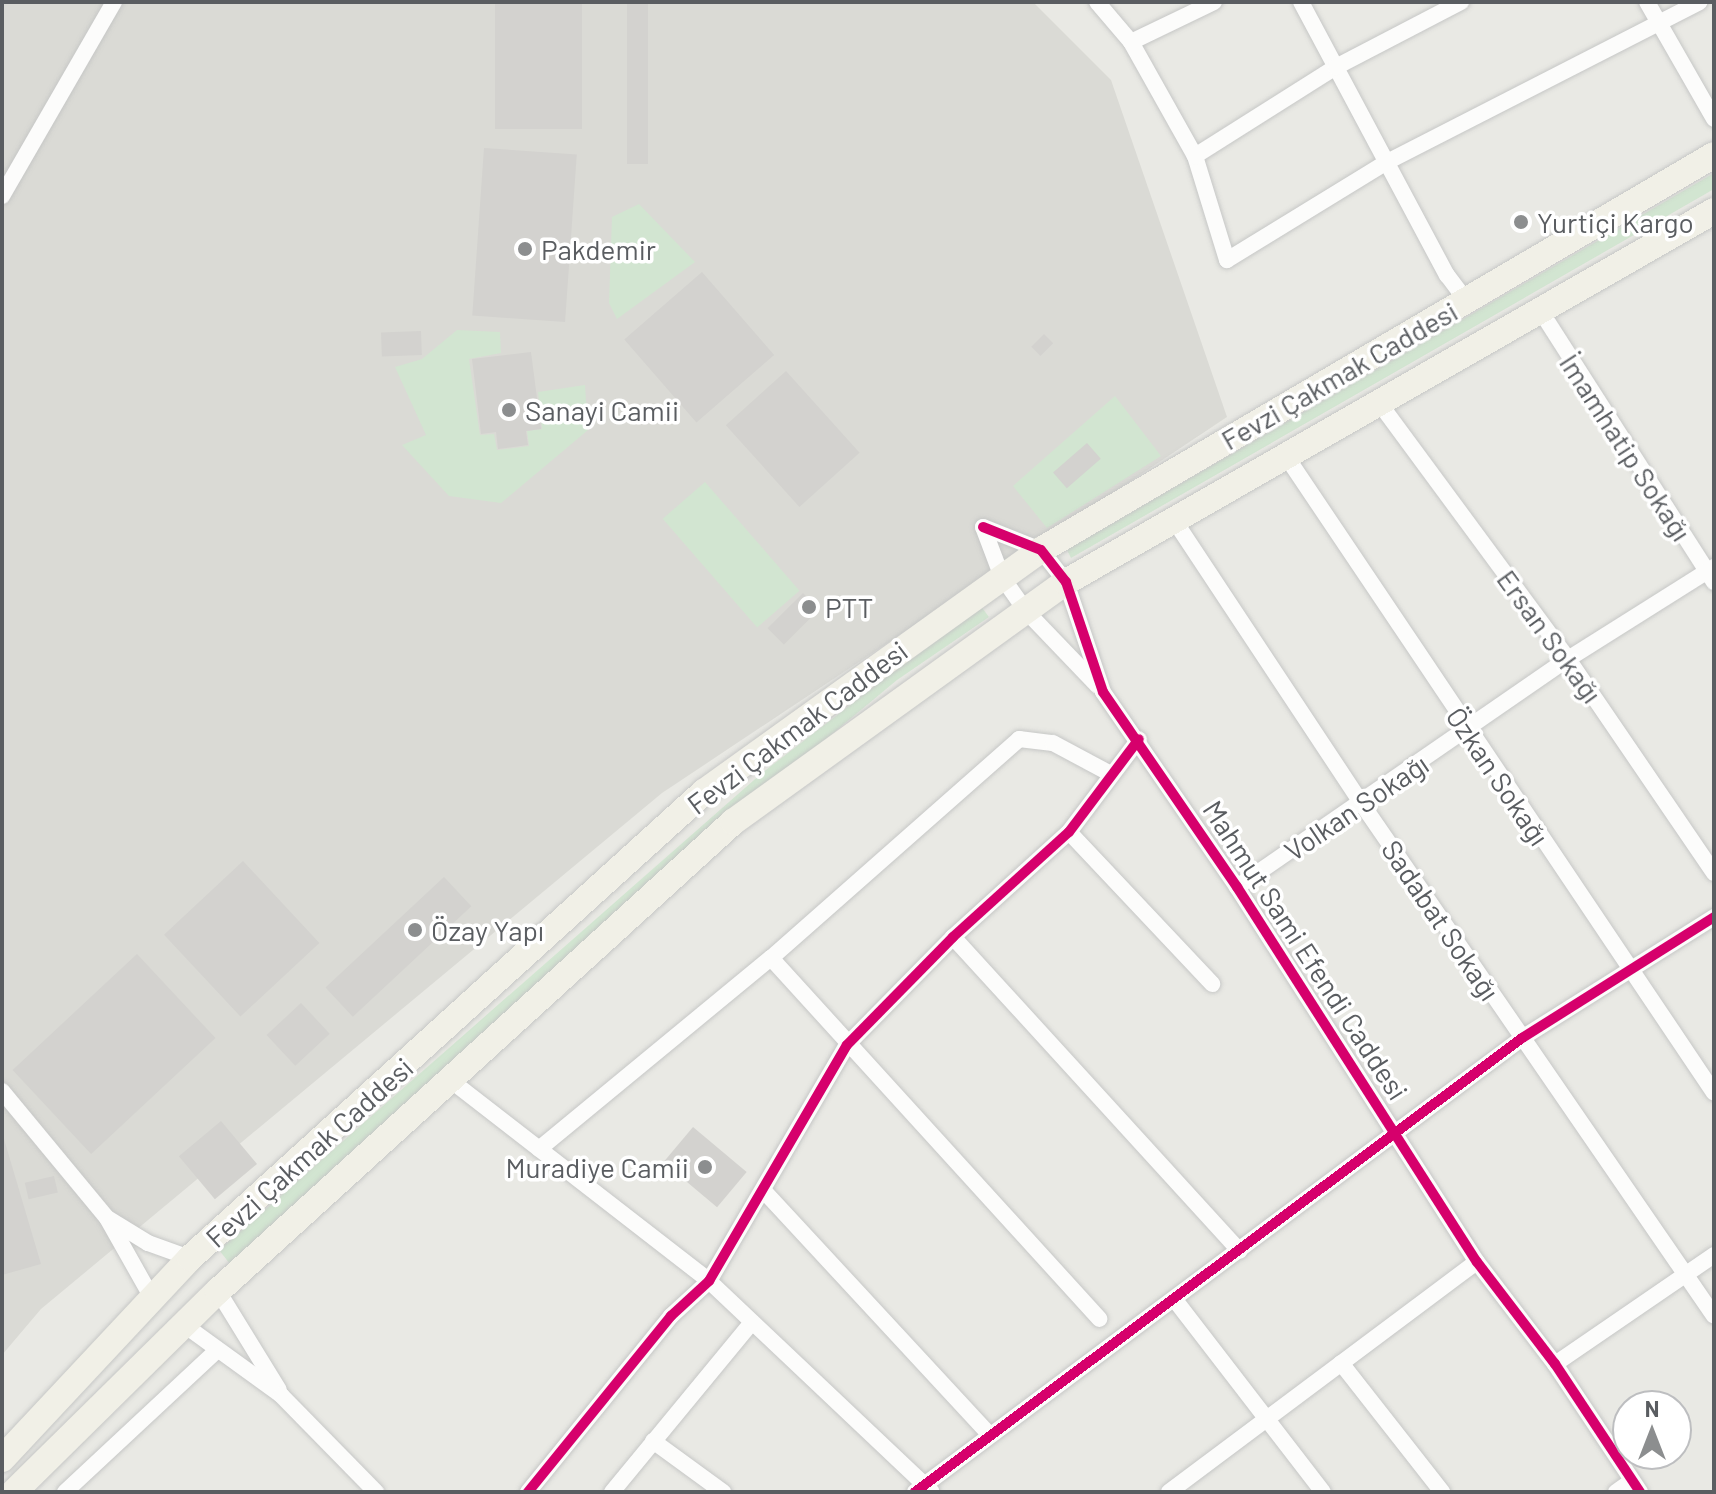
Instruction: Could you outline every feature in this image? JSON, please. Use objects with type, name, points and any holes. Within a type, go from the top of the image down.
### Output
[{"type":"main road","name":"Fevzi Çakmak Caddesi","points":[[2,1459],[151,1296],[190,1258],[704,792],[1041,550],[1714,155]]},
{"type":"main road","name":"Fevzi Çakmak Caddesi","points":[[14,1492],[218,1291],[733,822],[1066,582],[1714,211]]},
{"type":"main road","points":[[190,1258],[218,1291]]},
{"type":"main road","points":[[151,1296],[166,1315],[183,1324]]},
{"type":"street","points":[[2,196],[114,2]]},
{"type":"street","points":[[1097,2],[1131,42],[1195,156],[1227,260],[1387,162],[1699,2]]},
{"type":"street","points":[[1131,42],[1214,2]]},
{"type":"street","points":[[1301,2],[1466,300]]},
{"type":"street","points":[[1195,156],[1336,67],[1461,2]]},
{"type":"street","points":[[1647,2],[1714,119]]},
{"type":"street","name":"İmamhatip Sokağı","points":[[1540,310],[1711,574]]},
{"type":"street","name":"Ersan Sokağı","points":[[1380,404],[1568,659],[1714,873]]},
{"type":"street","name":"Özkan Sokağı","points":[[1286,456],[1628,970],[1714,1093]]},
{"type":"street","name":"Sadabat Sokağı","points":[[1174,520],[1362,804],[1714,1316]]},
{"type":"street","points":[[1041,550],[983,527],[1002,577],[1026,611],[1103,692]]},
{"type":"street","name":"Mahmut Sami Efendi Caddesi","points":[[1041,550],[1066,582],[1103,692],[1139,739],[1237,887],[1397,1132],[1477,1262],[1555,1364],[1636,1486]]},
{"type":"street","name":"Volkan Sokağı","points":[[1237,887],[1469,732],[1568,659],[1711,574]]},
{"type":"street","points":[[539,1149],[771,958],[1019,739],[1053,743],[1109,773]]},
{"type":"street","points":[[528,1492],[671,1316],[709,1281],[847,1045],[953,937],[1069,832],[1109,773],[1139,739]]},
{"type":"street","points":[[1069,832],[1212,984]]},
{"type":"street","points":[[449,1079],[709,1281],[924,1490],[989,1434],[1175,1300],[1522,1038],[1714,917]]},
{"type":"street","points":[[953,937],[1240,1251]]},
{"type":"street","points":[[771,958],[1099,1319]]},
{"type":"street","points":[[2,1091],[9,1110],[107,1218],[151,1296]]},
{"type":"street","points":[[763,1190],[989,1434]]},
{"type":"street","points":[[107,1218],[148,1243],[190,1258]]},
{"type":"street","points":[[1555,1364],[1714,1255]]},
{"type":"street","points":[[1169,1492],[1477,1262]]},
{"type":"street","points":[[218,1291],[281,1395]]},
{"type":"street","points":[[1175,1300],[1323,1492]]},
{"type":"street","points":[[612,1492],[752,1322]]},
{"type":"street","points":[[183,1324],[216,1351],[281,1395],[376,1492]]},
{"type":"street","points":[[65,1492],[216,1351]]},
{"type":"street","points":[[1341,1363],[1442,1492]]},
{"type":"street","points":[[653,1441],[723,1492]]},
{"type":"street","points":[[1616,1492],[1636,1486]]},
{"type":"shaded area","points":[[2,2],[1033,2],[1111,80],[1227,417],[662,793],[41,1309],[2,1355]]},
{"type":"green space","points":[[1714,173],[1714,189],[1071,558],[1067,550]]},
{"type":"green space","points":[[639,204],[695,262],[617,319],[609,303],[612,217]]},
{"type":"green space","points":[[457,330],[500,332],[501,353],[469,359],[480,435],[494,434],[497,450],[529,446],[527,431],[542,429],[538,392],[585,385],[588,430],[501,503],[449,496],[402,445],[426,435],[395,367],[422,359]]},
{"type":"green space","points":[[1115,396],[1161,456],[1047,528],[1013,486]]},
{"type":"green space","points":[[705,482],[799,591],[757,627],[663,519]]},
{"type":"green space","points":[[980,605],[989,617],[897,680],[767,788],[234,1269],[219,1250],[762,773]]},
{"type":"building","points":[[495,2],[582,2],[582,129],[495,129]]},
{"type":"building","points":[[627,2],[648,2],[648,164],[627,164]]},
{"type":"building","points":[[484,148],[577,154],[565,322],[472,316]]},
{"type":"building","points":[[702,272],[774,355],[696,423],[624,340]]},
{"type":"building","points":[[421,331],[422,355],[382,356],[381,332]]},
{"type":"building","points":[[1044,334],[1053,343],[1040,356],[1031,347]]},
{"type":"building","name":"Sanayi Camii","points":[[531,352],[541,429],[526,431],[528,445],[498,449],[496,432],[481,434],[472,359]]},
{"type":"building","points":[[786,371],[860,453],[799,507],[726,425]]},
{"type":"building","points":[[1087,443],[1101,459],[1067,488],[1053,473]]},
{"type":"building","points":[[803,593],[819,609],[784,645],[768,628]]},
{"type":"building","points":[[243,861],[319,943],[240,1017],[164,935]]},
{"type":"building","points":[[444,877],[471,906],[353,1017],[326,987]]},
{"type":"building","points":[[137,954],[215,1038],[91,1154],[13,1070]]},
{"type":"building","points":[[301,1003],[330,1034],[295,1066],[267,1035]]},
{"type":"building","points":[[221,1121],[257,1164],[215,1199],[179,1156]]},
{"type":"building","name":"Muradiye Camii","points":[[693,1127],[747,1172],[717,1207],[663,1162]]},
{"type":"building","points":[[2,1140],[41,1264],[2,1275]]},
{"type":"building","points":[[54,1176],[58,1193],[29,1199],[25,1183]]},
{"type":"cycle path","points":[[983,527],[1041,550],[1066,582],[1103,692],[1237,887],[1477,1262],[1555,1364],[1640,1492]]},
{"type":"cycle path","points":[[528,1492],[671,1316],[709,1281],[847,1045],[953,937],[1069,832],[1139,739]]},
{"type":"cycle path","points":[[915,1492],[1522,1038],[1714,917]]},
{"type":"place","name":"Yurtiçi Kargo","points":[[1521,222]]},
{"type":"place","name":"Pakdemir","points":[[525,249]]},
{"type":"place","name":"Sanayi Camii","points":[[509,410]]},
{"type":"place","name":"PTT","points":[[809,607]]},
{"type":"place","name":"Özay Yapı","points":[[415,930]]},
{"type":"place","name":"Muradiye Camii","points":[[705,1167]]}]
